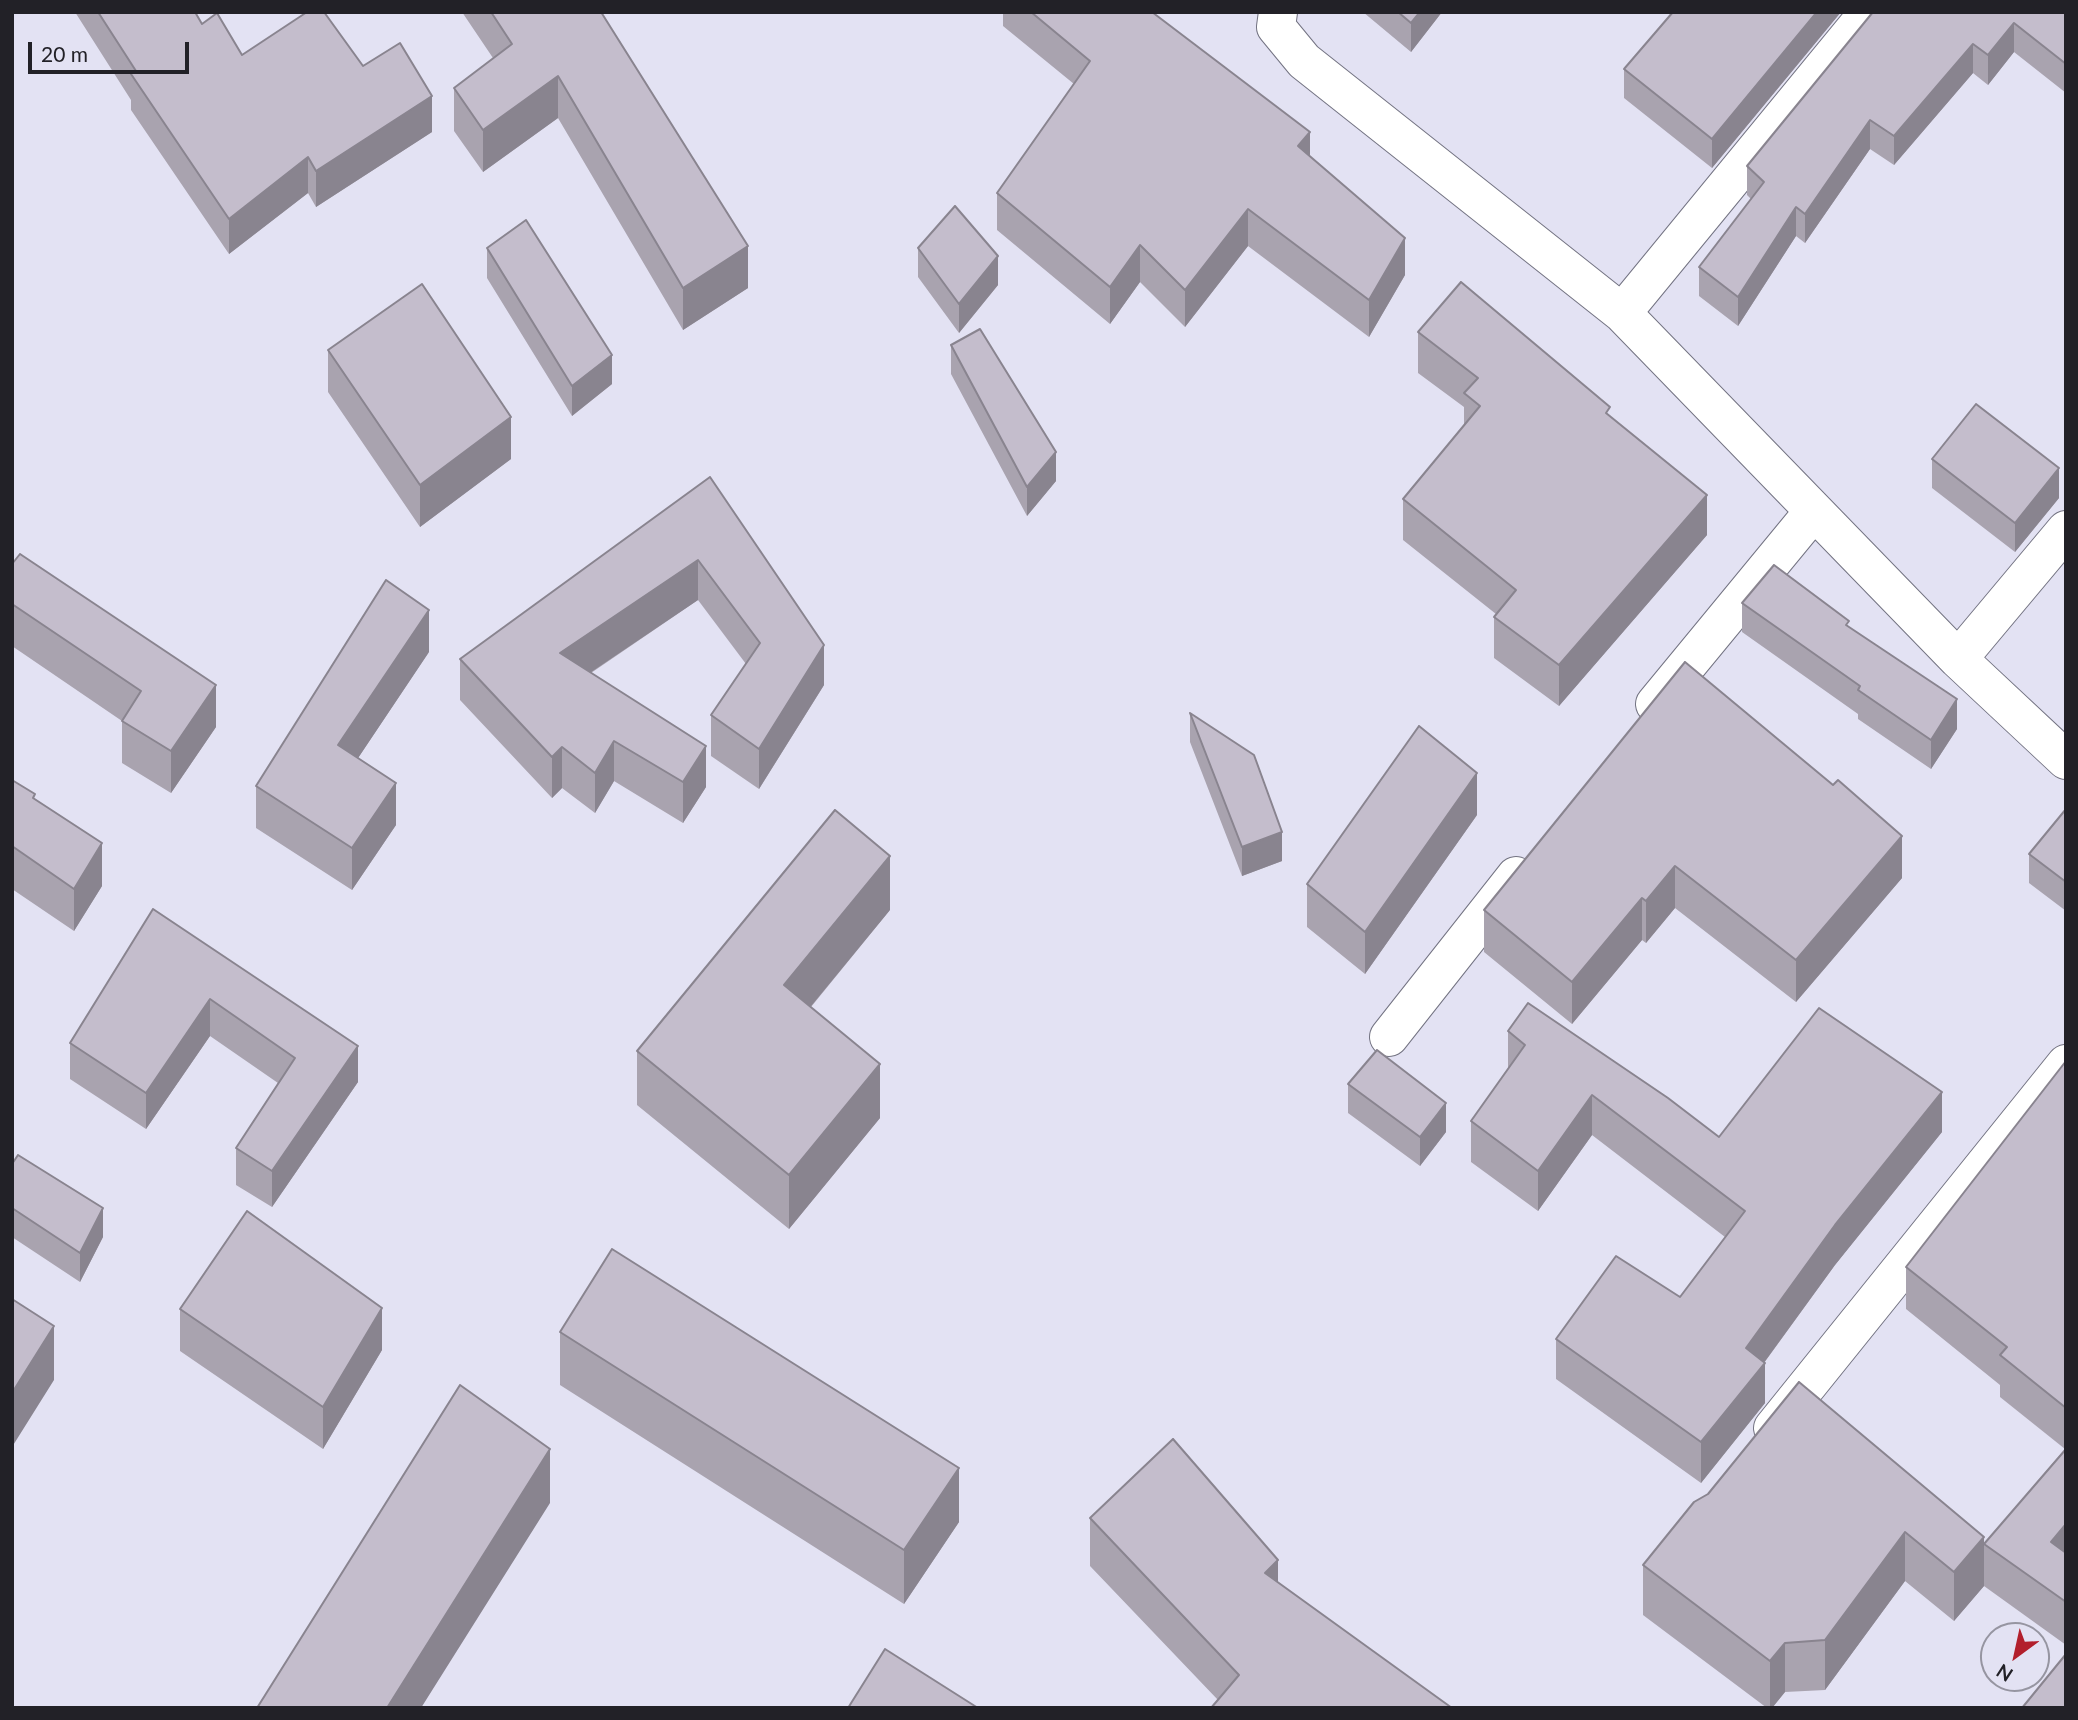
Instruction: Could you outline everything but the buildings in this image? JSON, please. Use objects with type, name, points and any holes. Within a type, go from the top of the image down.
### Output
[{"type":"street","points":[[1622,313],[1869,12]]},
{"type":"street","points":[[1268,17],[1304,61],[1622,313],[1958,659],[2066,760]]},
{"type":"street","points":[[1630,734],[1814,511]]},
{"type":"street","points":[[1958,659],[2066,530]]},
{"type":"street","points":[[1389,1037],[1535,853]]},
{"type":"street","points":[[1752,1454],[2066,1064]]}]
